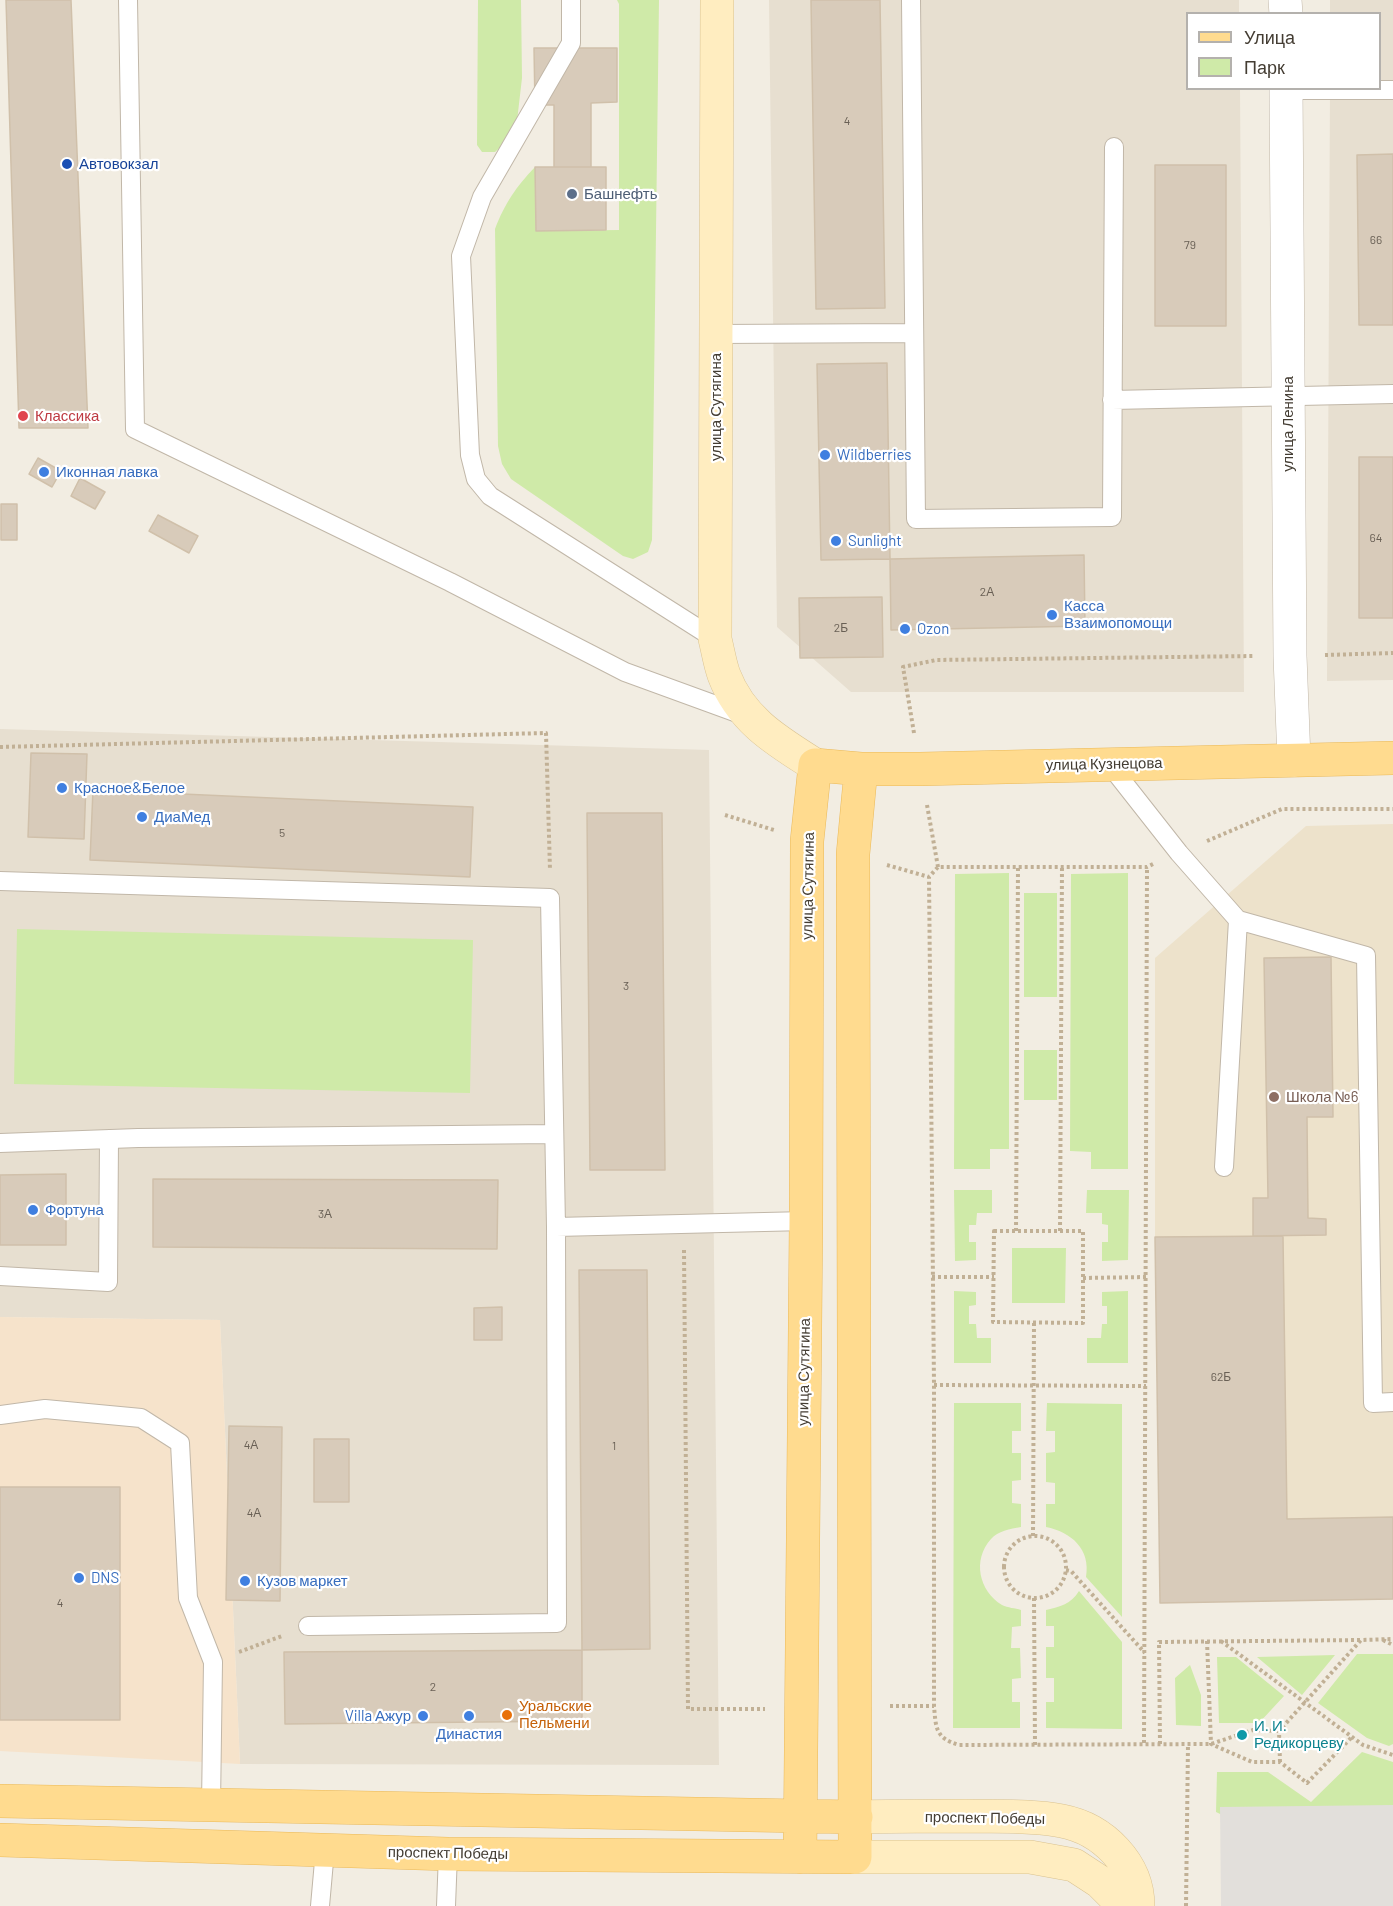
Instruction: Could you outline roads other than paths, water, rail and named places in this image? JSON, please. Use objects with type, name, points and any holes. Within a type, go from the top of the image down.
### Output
[{"type":"main road","name":"улица Кузнецова","points":[[815,765],[861,769],[1393,758]]},
{"type":"main road","name":"улица Сутягина","points":[[800,1857],[807,841],[815,765]]},
{"type":"main road","points":[[855,1857],[853,854],[861,769]]},
{"type":"main road","name":"проспект Победы","points":[[0,1801],[856,1816]]},
{"type":"main road","name":"проспект Победы","points":[[0,1840],[448,1854],[855,1857]]},
{"type":"street","name":"улица Сутягина","points":[[717,0],[715,639],[724,676],[748,716],[777,741],[815,765]]},
{"type":"street","name":"улица Ленина","points":[[1286,90],[1290,656],[1294,760]]},
{"type":"street","name":"проспект Победы","points":[[856,1816],[1023,1817],[1064,1821],[1093,1832],[1114,1848],[1130,1869],[1138,1906]]},
{"type":"street","points":[[855,1857],[1030,1857],[1074,1865],[1100,1882],[1124,1906]]},
{"type":"lane","points":[[128,0],[135,429],[450,582],[625,672],[748,716]]},
{"type":"lane","points":[[571,0],[571,43],[482,198],[461,256],[472,463],[476,479],[490,496],[715,639]]},
{"type":"lane","points":[[911,0],[916,519],[1112,517],[1114,147]]},
{"type":"lane","points":[[716,334],[914,333]]},
{"type":"lane","points":[[1112,400],[1393,393]]},
{"type":"lane","points":[[1109,764],[1179,853],[1238,920],[1366,956],[1373,1402],[1393,1402]]},
{"type":"lane","points":[[0,881],[550,898],[556,1227],[557,1623],[308,1626]]},
{"type":"lane","points":[[1224,1167],[1238,920]]},
{"type":"lane","points":[[0,1143],[109,1139],[554,1134]]},
{"type":"lane","points":[[0,1276],[108,1282],[109,1139]]},
{"type":"lane","points":[[556,1227],[806,1221]]},
{"type":"lane","points":[[0,1416],[45,1409],[141,1418],[180,1443],[188,1598],[213,1662],[211,1805]]},
{"type":"lane","points":[[320,1906],[325,1850]]},
{"type":"lane","points":[[447,1906],[448,1854]]},
{"type":"place","name":"Автовокзал","points":[[67,164]]},
{"type":"place","name":"Башнефть","points":[[572,194]]},
{"type":"place","name":"Классика","points":[[23,416]]},
{"type":"place","name":"Wildberries","points":[[825,455]]},
{"type":"place","name":"Иконная лавка","points":[[44,472]]},
{"type":"place","name":"Sunlight","points":[[836,541]]},
{"type":"place","name":"Касса Взаимопомощи","points":[[1052,615]]},
{"type":"place","name":"Ozon","points":[[905,629]]},
{"type":"place","name":"Красное&Белое","points":[[62,788]]},
{"type":"place","name":"ДиаМед","points":[[142,817]]},
{"type":"place","name":"Школа №6","points":[[1274,1097]]},
{"type":"place","name":"Фортуна","points":[[33,1210]]},
{"type":"place","name":"DNS","points":[[79,1578]]},
{"type":"place","name":"Кузов маркет","points":[[245,1581]]},
{"type":"place","name":"Уральские Пельмени","points":[[507,1715]]},
{"type":"place","name":"Villa Ажур","points":[[423,1716]]},
{"type":"place","name":"Династия","points":[[469,1716]]},
{"type":"place","name":"И. И. Редикорцеву","points":[[1242,1735]]}]
